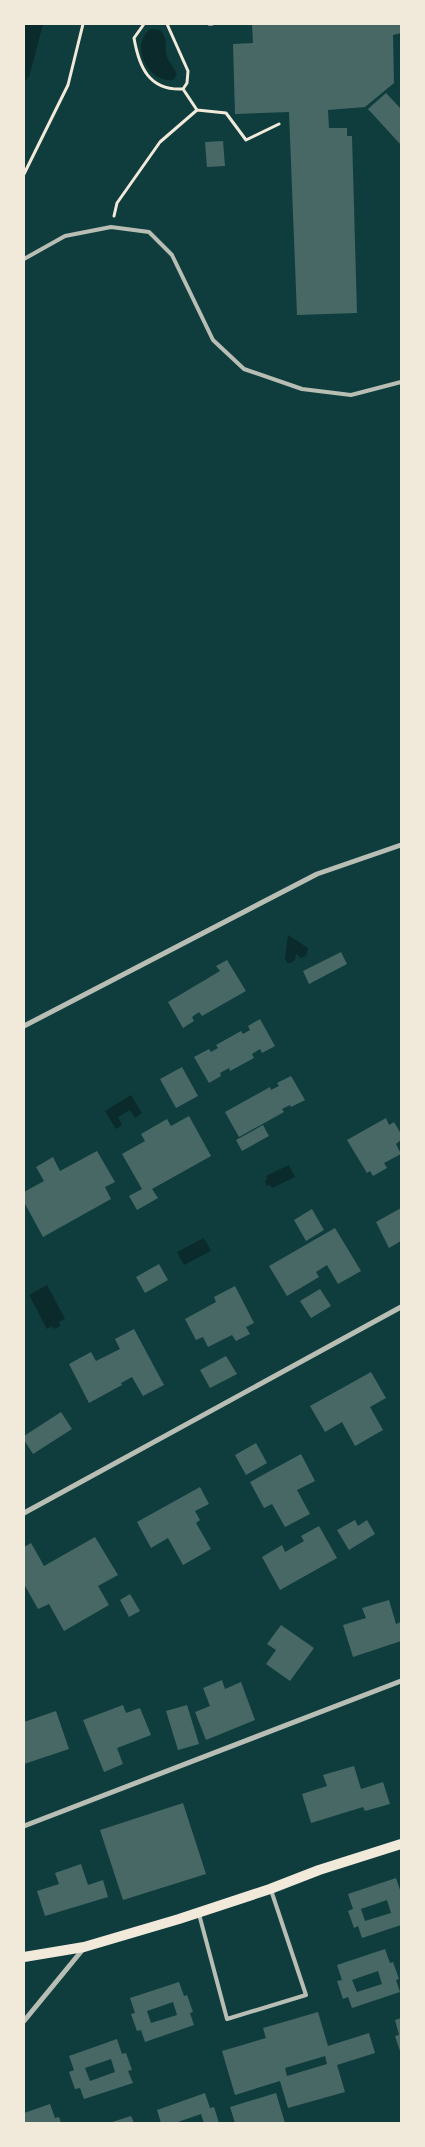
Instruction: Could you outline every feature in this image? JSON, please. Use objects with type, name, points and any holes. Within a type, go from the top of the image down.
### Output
[{"type":"main road","points":[[24,1957],[84,1947],[270,1889],[319,1870],[401,1844]]},
{"type":"street","points":[[24,1026],[317,874],[401,845]]},
{"type":"street","points":[[24,1513],[401,1307]]},
{"type":"street","points":[[24,1826],[401,1681]]},
{"type":"street","points":[[24,2021],[84,1947]]},
{"type":"lane","points":[[24,259],[65,236],[110,227],[149,232],[172,255],[213,340],[244,369],[302,389],[351,395],[401,382]]},
{"type":"lane","points":[[198,1912],[227,2019],[306,1995],[270,1889]]},
{"type":"path","points":[[24,174],[68,85],[83,24]]},
{"type":"path","points":[[144,24],[134,38],[137,59],[147,78],[172,90],[184,89]]},
{"type":"path","points":[[167,24],[172,30],[176,48],[188,71],[187,83],[184,89]]},
{"type":"path","points":[[184,89],[197,110]]},
{"type":"path","points":[[110,227],[117,203],[160,142],[197,110],[226,113],[246,140],[279,124]]},
{"type":"water","points":[[24,24],[43,24],[29,77],[24,82]]},
{"type":"water","points":[[151,29],[160,30],[164,36],[167,56],[177,75],[173,80],[164,79],[156,75],[144,61],[141,52],[142,43],[145,35]]},
{"type":"water","points":[[288,935],[308,948],[306,956],[301,958],[296,954],[295,960],[291,963],[287,963],[285,959]]},
{"type":"water","points":[[131,1095],[142,1113],[135,1118],[130,1110],[118,1117],[122,1125],[116,1129],[105,1111]]},
{"type":"water","points":[[289,1165],[295,1177],[272,1188],[270,1185],[267,1186],[266,1176]]},
{"type":"water","points":[[204,1238],[211,1251],[184,1265],[177,1252]]},
{"type":"water","points":[[47,1285],[65,1319],[59,1322],[60,1326],[54,1329],[52,1326],[47,1329],[29,1295]]},
{"type":"building","points":[[252,24],[401,24],[401,33],[393,35],[394,83],[365,107],[328,110],[329,128],[347,128],[347,136],[352,136],[357,313],[297,315],[289,112],[235,114],[233,44],[253,43]]},
{"type":"building","points":[[386,93],[401,109],[401,145],[368,109]]},
{"type":"building","points":[[223,141],[225,166],[207,167],[205,142]]},
{"type":"building","points":[[341,952],[347,964],[309,984],[303,971]]},
{"type":"building","points":[[227,960],[246,991],[202,1016],[199,1012],[192,1017],[194,1021],[183,1028],[168,1002],[220,971],[216,966]]},
{"type":"building","points":[[260,1019],[275,1046],[262,1053],[260,1049],[252,1054],[254,1058],[230,1071],[229,1068],[220,1073],[221,1076],[209,1083],[194,1057],[209,1049],[211,1052],[218,1048],[216,1045],[241,1031],[243,1034],[250,1030],[248,1026]]},
{"type":"building","points":[[182,1067],[198,1096],[176,1108],[160,1079]]},
{"type":"building","points":[[291,1076],[305,1100],[282,1109],[284,1112],[239,1137],[225,1112],[270,1087],[271,1090],[279,1086],[277,1083]]},
{"type":"building","points":[[189,1116],[211,1156],[152,1189],[158,1198],[137,1210],[129,1196],[142,1189],[122,1154],[145,1141],[141,1134],[167,1119],[171,1126]]},
{"type":"building","points":[[386,1118],[389,1125],[394,1122],[401,1134],[401,1140],[396,1144],[401,1154],[384,1163],[387,1168],[373,1176],[370,1171],[367,1173],[347,1140]]},
{"type":"building","points":[[263,1125],[269,1136],[242,1151],[236,1140]]},
{"type":"building","points":[[97,1151],[115,1182],[105,1187],[111,1199],[43,1237],[24,1202],[24,1192],[44,1181],[36,1167],[53,1157],[60,1171]]},
{"type":"building","points":[[401,1208],[401,1241],[389,1248],[376,1222]]},
{"type":"building","points":[[312,1209],[324,1230],[306,1241],[294,1220]]},
{"type":"building","points":[[335,1228],[361,1271],[338,1284],[327,1265],[316,1272],[319,1277],[287,1296],[269,1266]]},
{"type":"building","points":[[159,1264],[168,1280],[145,1293],[136,1277]]},
{"type":"building","points":[[235,1286],[254,1323],[246,1327],[250,1334],[236,1341],[232,1335],[208,1347],[203,1337],[196,1340],[185,1319],[216,1302],[214,1297]]},
{"type":"building","points":[[320,1289],[331,1306],[311,1318],[300,1301]]},
{"type":"building","points":[[134,1329],[164,1385],[143,1396],[132,1377],[121,1383],[122,1385],[89,1403],[69,1364],[91,1352],[96,1361],[120,1349],[115,1339]]},
{"type":"building","points":[[226,1356],[237,1374],[210,1388],[200,1370]]},
{"type":"building","points":[[371,1372],[386,1398],[370,1407],[383,1430],[355,1446],[342,1422],[325,1432],[310,1406]]},
{"type":"building","points":[[61,1412],[72,1429],[33,1454],[24,1440],[24,1436]]},
{"type":"building","points":[[256,1443],[267,1463],[246,1475],[235,1455]]},
{"type":"building","points":[[301,1454],[315,1481],[297,1490],[310,1514],[285,1527],[272,1504],[264,1508],[250,1482]]},
{"type":"building","points":[[200,1487],[209,1504],[195,1511],[200,1520],[196,1523],[211,1549],[183,1565],[168,1538],[151,1548],[137,1522]]},
{"type":"building","points":[[355,1520],[358,1526],[367,1520],[375,1534],[349,1550],[337,1530]]},
{"type":"building","points":[[319,1526],[337,1558],[280,1590],[262,1557],[282,1545],[285,1552],[304,1541],[301,1536]]},
{"type":"building","points":[[95,1537],[118,1575],[98,1586],[109,1605],[64,1631],[49,1604],[38,1609],[24,1584],[24,1547],[31,1543],[44,1566]]},
{"type":"building","points":[[130,1594],[140,1611],[129,1617],[120,1600]]},
{"type":"building","points":[[389,1600],[396,1624],[401,1622],[401,1641],[353,1657],[343,1625],[366,1618],[362,1608]]},
{"type":"building","points":[[281,1625],[314,1648],[290,1681],[266,1664],[276,1650],[267,1644]]},
{"type":"building","points":[[222,1680],[225,1689],[241,1682],[255,1720],[206,1740],[195,1712],[210,1706],[203,1688]]},
{"type":"building","points":[[123,1705],[126,1713],[140,1708],[151,1735],[117,1748],[123,1764],[104,1772],[83,1720]]},
{"type":"building","points":[[187,1705],[199,1744],[178,1750],[166,1711]]},
{"type":"building","points":[[56,1711],[69,1749],[24,1764],[24,1722]]},
{"type":"building","points":[[354,1766],[361,1789],[383,1782],[390,1804],[365,1811],[363,1807],[311,1823],[302,1794],[327,1786],[323,1775]]},
{"type":"building","points":[[183,1803],[206,1874],[123,1900],[100,1830]]},
{"type":"building","points":[[81,1864],[88,1885],[103,1880],[108,1897],[45,1916],[37,1891],[59,1884],[55,1873]]},
{"type":"building","points":[[396,1878],[401,1893],[401,1925],[362,1938],[358,1926],[354,1928],[348,1911],[353,1909],[348,1894]],"holes":[[[387,1900],[391,1913],[365,1921],[361,1909]]]},
{"type":"building","points":[[385,1949],[390,1963],[393,1962],[399,1979],[396,1980],[400,1992],[352,2008],[348,1997],[343,1999],[337,1981],[342,1980],[337,1965]],"holes":[[[378,1971],[382,1984],[357,1992],[352,1980]]]},
{"type":"building","points":[[179,1982],[184,1996],[187,1995],[193,2012],[190,2013],[194,2025],[145,2042],[141,2030],[137,2031],[131,2014],[135,2013],[130,1998]],"holes":[[[173,2002],[177,2015],[151,2023],[147,2011]]]},
{"type":"building","points":[[318,2012],[328,2046],[369,2033],[375,2053],[337,2065],[345,2092],[288,2108],[280,2081],[235,2095],[222,2051],[266,2038],[263,2028]],"holes":[[[325,2056],[327,2064],[287,2076],[285,2068]]]},
{"type":"building","points":[[401,2018],[401,2054],[395,2036],[399,2035],[395,2020]]},
{"type":"building","points":[[117,2039],[122,2054],[126,2053],[132,2070],[128,2071],[133,2083],[84,2099],[80,2088],[75,2089],[69,2072],[74,2070],[69,2056]],"holes":[[[111,2059],[115,2072],[90,2081],[85,2068]]]},
{"type":"building","points":[[205,2093],[210,2108],[214,2107],[219,2123],[204,2123],[201,2114],[175,2123],[161,2123],[157,2110]]},
{"type":"building","points":[[276,2093],[285,2123],[235,2123],[230,2107]]},
{"type":"building","points":[[50,2104],[55,2118],[59,2117],[61,2123],[24,2123],[24,2113]]},
{"type":"building","points":[[131,2116],[134,2123],[109,2123]]}]
